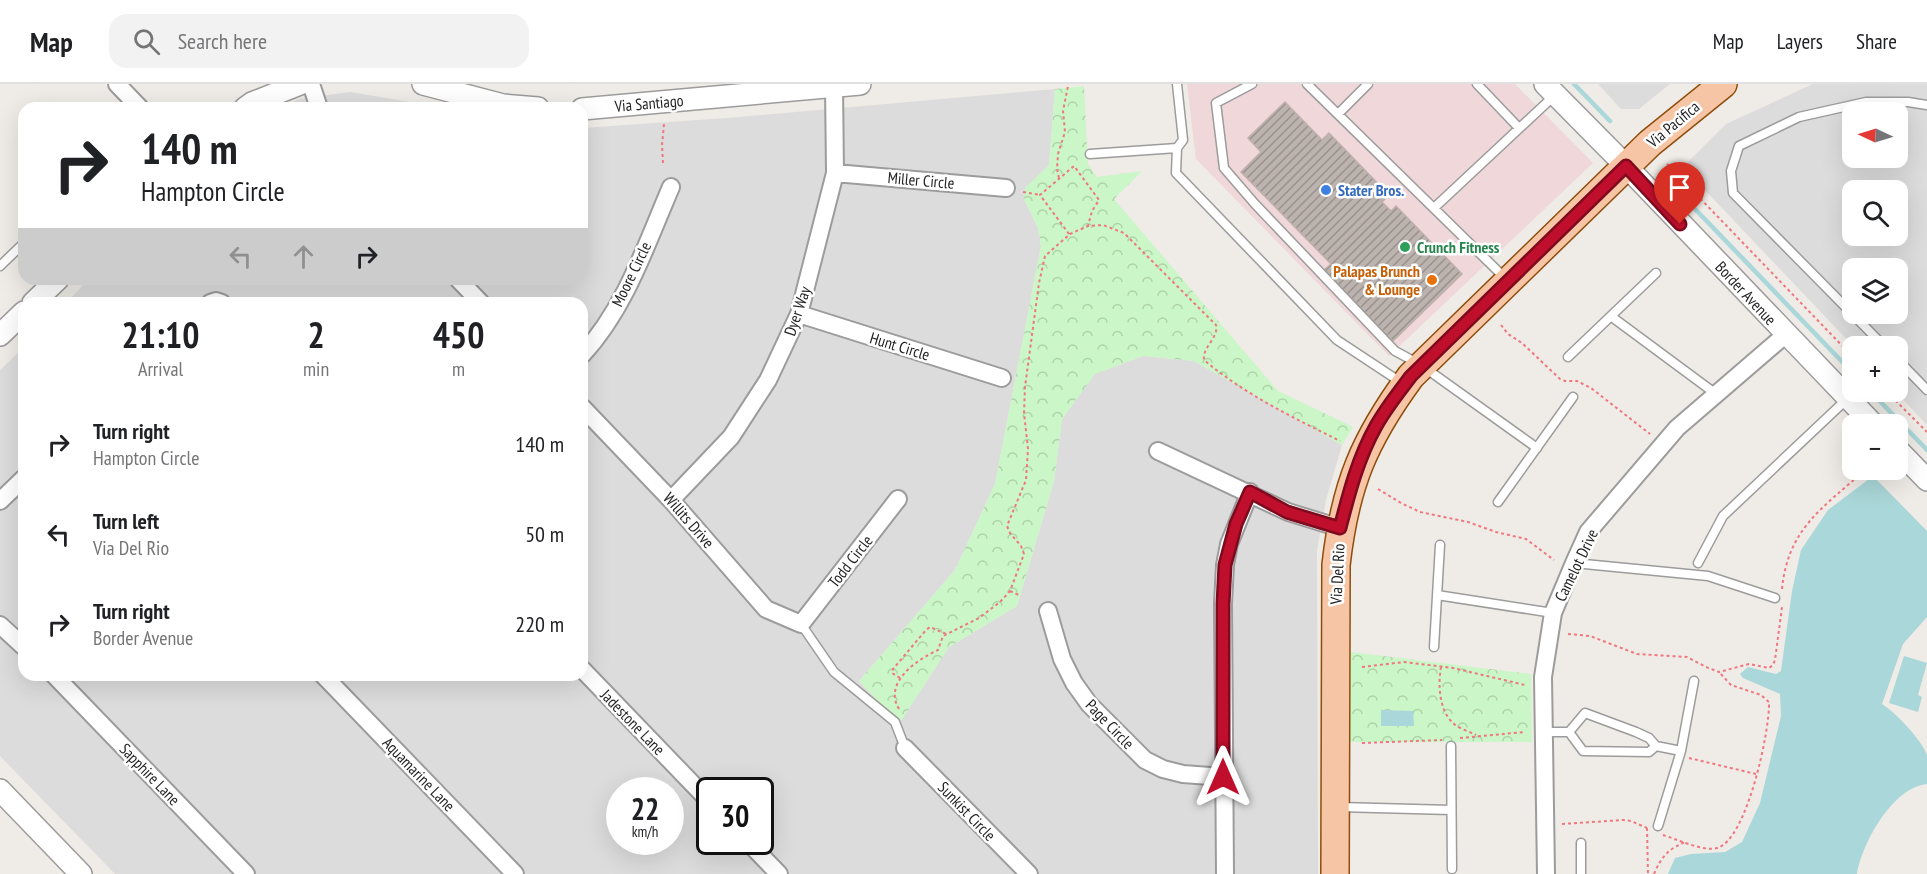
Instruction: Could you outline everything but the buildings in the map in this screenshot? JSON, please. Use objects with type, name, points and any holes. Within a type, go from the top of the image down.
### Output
[{"type":"main road","name":"Via Pacifica","points":[[1626,166],[1650,143],[1723,84]]},
{"type":"main road","name":"Via Del Rio","points":[[1335,874],[1336,565],[1340,528],[1350,489],[1364,451],[1375,428],[1413,375],[1626,166]]},
{"type":"street","points":[[117,84],[134,102]]},
{"type":"street","points":[[255,102],[300,84]]},
{"type":"street","points":[[311,84],[317,102]]},
{"type":"street","points":[[423,84],[492,102]]},
{"type":"street","name":"Via Santiago","points":[[588,108],[860,84]]},
{"type":"street","name":"Dyer Way","points":[[671,500],[731,437],[768,380],[799,314],[836,173],[834,86]]},
{"type":"street","name":"Border Avenue","points":[[1550,89],[1842,393]]},
{"type":"street","name":"Miller Circle","points":[[836,173],[1006,188]]},
{"type":"street","name":"Moore Circle","points":[[588,349],[597,340],[626,291],[671,187]]},
{"type":"street","points":[[39,297],[52,285]]},
{"type":"street","points":[[464,285],[475,297]]},
{"type":"street","name":"Hunt Circle","points":[[799,314],[1002,378]]},
{"type":"street","points":[[2,330],[18,317]]},
{"type":"street","name":"Camelot Drive","points":[[1546,874],[1544,677],[1553,613],[1574,563],[1588,532],[1677,428],[1785,334]]},
{"type":"street","name":"Border Avenue","points":[[1851,402],[1863,414]]},
{"type":"street","name":"Willits Drive","points":[[588,413],[671,500],[766,609],[801,624]]},
{"type":"street","points":[[1158,451],[1250,492],[1287,512],[1340,528]]},
{"type":"street","points":[[1908,460],[1927,480]]},
{"type":"street","points":[[0,501],[18,484]]},
{"type":"street","points":[[1225,874],[1223,604],[1225,565],[1233,534],[1250,492]]},
{"type":"street","name":"Todd Circle","points":[[801,624],[898,499]]},
{"type":"street","name":"Page Circle","points":[[1048,611],[1062,659],[1074,682],[1089,704],[1145,760],[1163,769],[1183,774],[1223,777]]},
{"type":"street","points":[[0,625],[18,642]]},
{"type":"street","name":"Jadestone Lane","points":[[588,675],[696,787]]},
{"type":"street","name":"Sapphire Lane","points":[[60,681],[246,874]]},
{"type":"street","name":"Aquamarine Lane","points":[[329,681],[514,874]]},
{"type":"street","name":"Sunkist Circle","points":[[905,748],[1029,874]]},
{"type":"street","points":[[0,789],[81,874]]},
{"type":"street","points":[[761,855],[779,874]]},
{"type":"lane","points":[[1177,84],[1183,140],[1177,148],[1176,172],[1337,339],[1413,375],[1538,448]]},
{"type":"lane","points":[[1252,84],[1216,103],[1224,168],[1312,265],[1395,351],[1413,375]]},
{"type":"lane","points":[[1307,84],[1509,281]]},
{"type":"lane","points":[[1338,114],[1368,84]]},
{"type":"lane","points":[[1477,84],[1519,129]]},
{"type":"lane","points":[[1434,208],[1519,129],[1550,89]]},
{"type":"lane","points":[[1874,336],[1733,193],[1731,171],[1739,146],[1799,117],[1866,102],[1908,102],[1927,105]]},
{"type":"lane","points":[[1090,154],[1177,148]]},
{"type":"lane","points":[[0,266],[18,249]]},
{"type":"lane","points":[[1568,357],[1656,273]]},
{"type":"lane","points":[[1612,317],[1716,394]]},
{"type":"lane","points":[[1908,370],[1927,390]]},
{"type":"lane","points":[[1498,501],[1573,397]]},
{"type":"lane","points":[[1698,563],[1723,516],[1845,402]]},
{"type":"lane","points":[[1434,647],[1440,545]]},
{"type":"lane","points":[[1574,563],[1708,576],[1778,599]]},
{"type":"lane","points":[[1437,595],[1553,613]]},
{"type":"lane","points":[[801,624],[834,672],[895,722],[905,748]]},
{"type":"lane","points":[[1657,830],[1681,753],[1694,681]]},
{"type":"lane","points":[[1544,732],[1569,732],[1585,713],[1636,732],[1648,738],[1656,746],[1681,753]]},
{"type":"lane","points":[[1569,732],[1583,751],[1649,752],[1656,746]]},
{"type":"lane","points":[[1451,746],[1452,869]]},
{"type":"lane","points":[[1335,807],[1451,810]]},
{"type":"lane","points":[[1581,843],[1581,874]]},
{"type":"path","points":[[1059,178],[1058,161],[1065,132],[1063,111],[1068,86]]},
{"type":"path","points":[[663,163],[664,124]]},
{"type":"path","points":[[1667,164],[1842,346]]},
{"type":"path","points":[[1040,195],[1074,166],[1100,200],[1092,211],[1088,226]]},
{"type":"path","points":[[1023,192],[1040,195],[1070,234]]},
{"type":"path","points":[[901,714],[894,690],[901,678],[917,662],[938,650],[941,639],[946,634],[979,618],[1000,602],[1010,591],[1024,554],[1021,546],[1011,535],[1008,522],[1020,500],[1026,480],[1028,449],[1024,404],[1039,283],[1045,256],[1070,234],[1088,226],[1108,226],[1124,233],[1216,325],[1217,332],[1203,357],[1216,370],[1280,410],[1340,441]]},
{"type":"path","points":[[1502,325],[1508,334],[1522,343],[1560,379],[1577,381],[1591,388],[1650,434]]},
{"type":"path","points":[[1021,379],[1026,379]]},
{"type":"path","points":[[1897,402],[1927,432]]},
{"type":"path","points":[[1782,590],[1786,561],[1796,537],[1810,520],[1854,480]]},
{"type":"path","points":[[1378,489],[1420,512],[1468,522],[1526,539],[1554,560]]},
{"type":"path","points":[[1010,591],[1021,596]]},
{"type":"path","points":[[1719,672],[1749,664],[1763,668],[1773,665],[1778,599]]},
{"type":"path","points":[[901,678],[892,673],[893,669],[926,630],[930,627],[946,634]]},
{"type":"path","points":[[1561,824],[1631,821],[1686,842],[1712,849],[1723,846],[1744,813],[1766,735],[1769,702],[1761,695],[1731,685],[1719,672],[1706,668],[1687,657],[1637,654],[1590,636],[1568,634]]},
{"type":"path","points":[[1362,667],[1396,661],[1441,667],[1525,685]]},
{"type":"path","points":[[1441,667],[1438,681],[1440,693],[1450,720],[1456,726],[1479,736]]},
{"type":"path","points":[[1681,753],[1756,774]]},
{"type":"path","points":[[1647,828],[1648,874]]},
{"type":"path","points":[[1654,874],[1666,852],[1686,842]]},
{"type":"shaded area","points":[[1187,84],[1515,84],[1593,163],[1389,356],[1196,159]]},
{"type":"shaded area","points":[[1598,84],[1670,84],[1639,109],[1621,109]]},
{"type":"shaded area","points":[[1813,84],[1927,84],[1927,425],[1905,402],[1908,402],[1908,336],[1844,336],[1683,167],[1726,124]]},
{"type":"shaded area","points":[[1055,89],[1049,165],[1024,199],[1038,228],[1041,246],[995,484],[955,570],[859,681],[899,723],[949,647],[1017,606],[1054,481],[1062,419],[1095,374],[1143,356],[1194,361],[1342,445],[1326,500],[1317,551],[1318,874],[115,874],[0,756],[0,370],[18,353],[18,681],[588,681],[588,297],[72,297],[83,285],[588,285],[588,128],[727,118]]},
{"type":"shaded area","points":[[350,92],[409,102],[292,102],[299,99]]},
{"type":"green space","points":[[1084,86],[1088,164],[1097,177],[1142,171],[1114,199],[1278,391],[1353,427],[1342,445],[1194,361],[1143,356],[1095,374],[1062,419],[1054,481],[1017,606],[949,647],[899,724],[859,681],[955,570],[995,484],[1041,246],[1038,228],[1024,199],[1025,188],[1049,165],[1055,89]]},
{"type":"green space","points":[[1351,652],[1531,674],[1532,742],[1348,742]]},
{"type":"water","points":[[1868,480],[1877,480],[1927,531],[1927,617],[1903,644],[1882,704],[1908,727],[1924,749],[1927,755],[1927,784],[1914,787],[1902,795],[1881,818],[1865,847],[1857,874],[1668,874],[1675,858],[1691,854],[1725,852],[1742,842],[1760,803],[1781,716],[1780,694],[1743,678],[1740,674],[1748,667],[1776,674],[1781,671],[1792,591],[1801,550],[1828,510]]},
{"type":"water","points":[[1904,656],[1927,663],[1918,695],[1922,697],[1918,712],[1889,703]]},
{"type":"water","points":[[1381,710],[1413,711],[1414,726],[1381,726]]},
{"type":"waterway","points":[[1574,84],[1610,121]]},
{"type":"waterway","points":[[1671,184],[1842,362]]},
{"type":"waterway","points":[[1881,402],[1927,450]]},
{"type":"place","name":"Stater Bros.","points":[[1326,190]]},
{"type":"place","name":"Crunch Fitness","points":[[1405,247]]},
{"type":"place","name":"Palapas Brunch & Lounge","points":[[1432,280]]},
{"type":"route","points":[[1223,777],[1225,565],[1229,544],[1250,492],[1287,512],[1340,528],[1350,489],[1364,451],[1390,403],[1411,376],[1450,335],[1534,257],[1626,166],[1680,224]]}]
